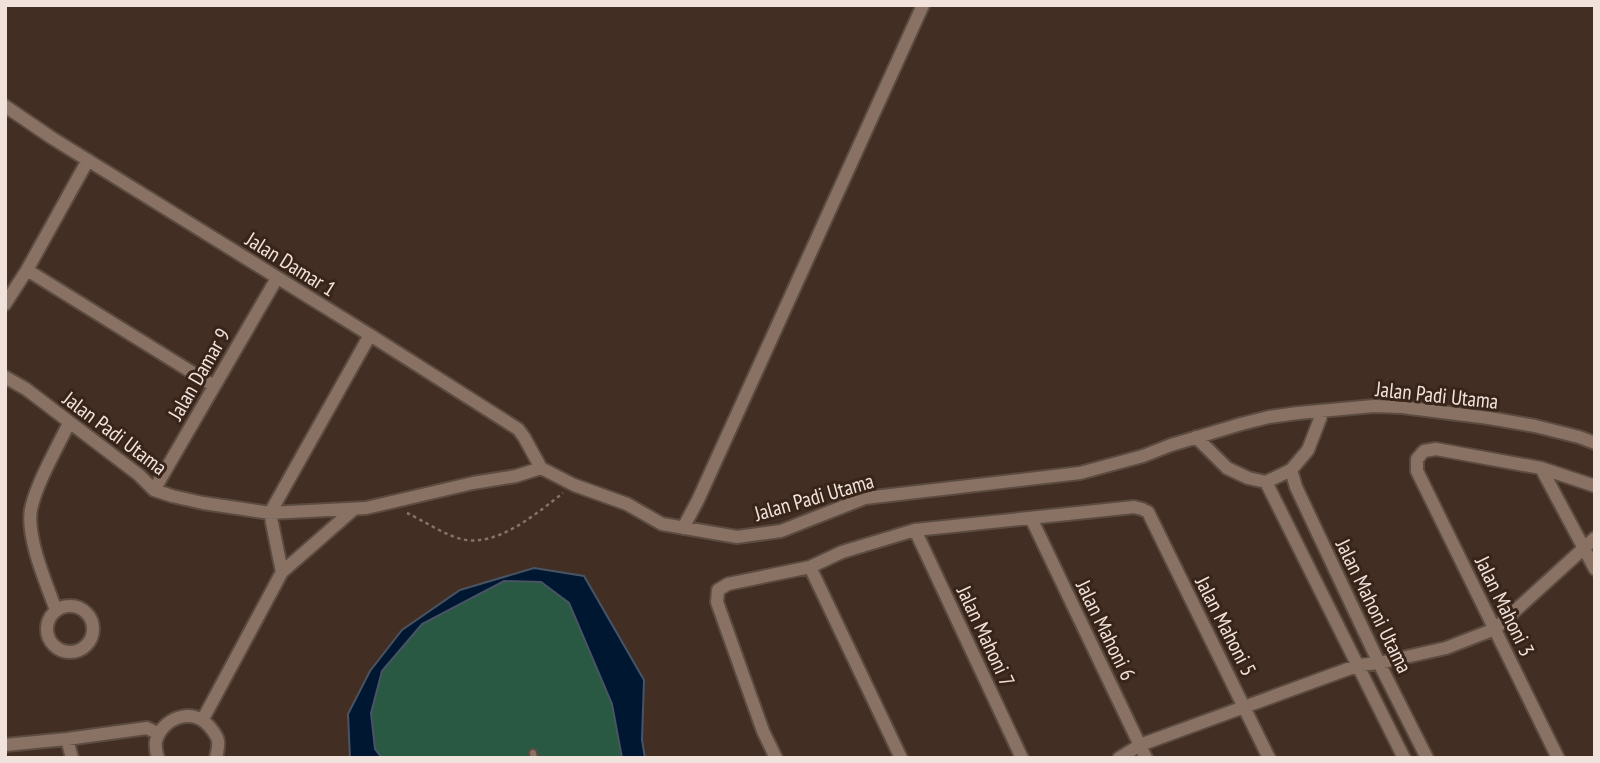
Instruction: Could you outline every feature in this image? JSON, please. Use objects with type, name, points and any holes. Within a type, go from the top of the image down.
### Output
[{"type":"street","points":[[683,527],[698,500],[923,5]]},
{"type":"street","name":"Jalan Damar 1","points":[[5,106],[518,429],[541,468]]},
{"type":"street","points":[[5,304],[88,160]]},
{"type":"street","points":[[27,270],[214,386]]},
{"type":"street","name":"Jalan Damar 9","points":[[154,490],[277,278]]},
{"type":"street","points":[[282,572],[270,513],[370,335]]},
{"type":"street","name":"Jalan Padi Utama","points":[[5,377],[26,388],[139,475],[154,490],[203,503],[270,513],[354,509],[516,476],[541,468],[574,485],[627,504],[662,524],[737,537],[781,531],[865,498],[1080,473],[1269,416],[1374,406],[1415,409],[1535,426],[1595,443]]},
{"type":"street","points":[[1196,437],[1227,468],[1248,478],[1266,482],[1290,470],[1308,450],[1323,411]]},
{"type":"street","points":[[56,610],[31,533],[31,510],[40,484],[69,423]]},
{"type":"street","name":"Jalan Mahoni 3","points":[[1541,468],[1436,449],[1424,451],[1417,459],[1418,471],[1558,758]]},
{"type":"street","points":[[1541,468],[1595,486]]},
{"type":"street","points":[[1541,468],[1595,569]]},
{"type":"street","name":"Jalan Mahoni Utama","points":[[1290,470],[1379,663],[1427,758]]},
{"type":"street","name":"Jalan Mahoni Utama","points":[[1266,482],[1404,758]]},
{"type":"street","name":"Jalan Mahoni 5","points":[[1031,518],[1134,507],[1148,513],[1269,758]]},
{"type":"street","points":[[204,719],[282,572],[354,509]]},
{"type":"street","points":[[776,758],[763,731],[717,602],[718,590],[728,584],[810,567],[842,552],[915,530],[1031,518]]},
{"type":"street","name":"Jalan Mahoni 6","points":[[1031,518],[1146,758]]},
{"type":"street","name":"Jalan Mahoni 7","points":[[915,530],[1022,758]]},
{"type":"street","points":[[1119,758],[1140,745],[1359,665],[1446,648],[1495,629],[1595,538]]},
{"type":"street","points":[[810,567],[901,758]]},
{"type":"street","points":[[158,758],[155,744],[159,734],[170,721],[185,715],[204,719],[216,735],[219,743],[216,758]]},
{"type":"street","points":[[5,745],[147,728],[159,734]]},
{"type":"street","points":[[67,739],[72,758]]},
{"type":"path","points":[[386,503],[462,539],[480,539],[500,535],[530,519],[574,485]]},
{"type":"green space","points":[[504,581],[541,582],[569,603],[612,704],[622,758],[382,758],[375,749],[371,713],[382,671],[422,624]]},
{"type":"water","points":[[534,568],[584,576],[644,680],[642,740],[645,758],[622,758],[612,704],[569,603],[541,582],[504,581],[422,624],[382,671],[371,713],[375,749],[382,758],[350,758],[348,714],[370,671],[402,630],[460,590]]}]
